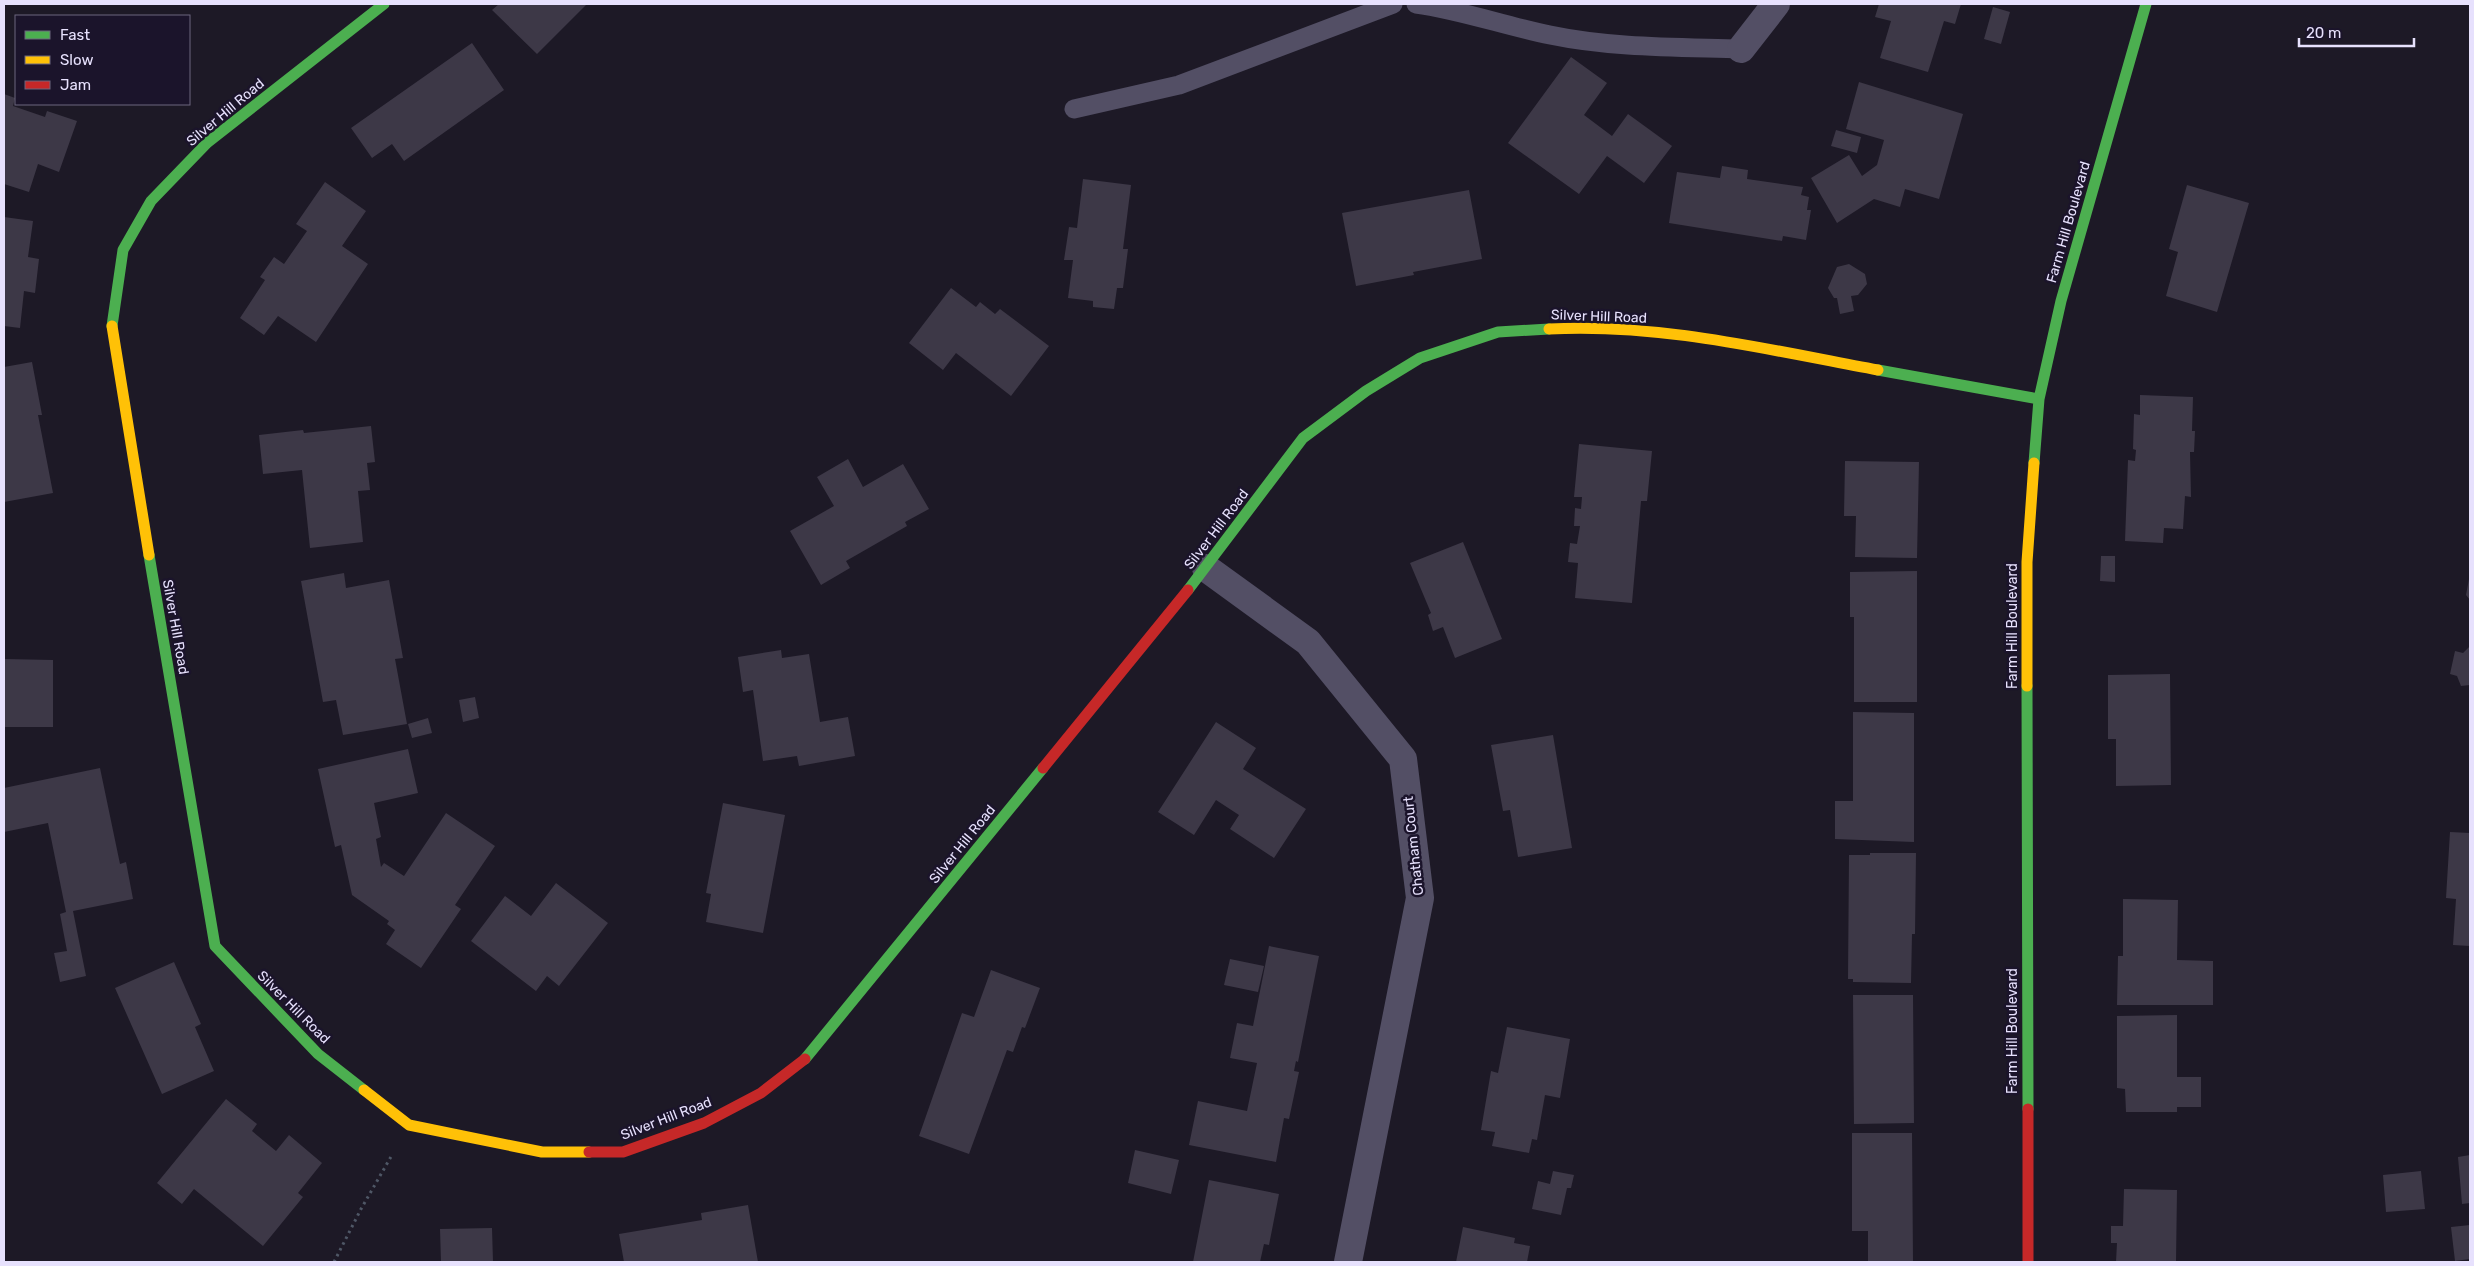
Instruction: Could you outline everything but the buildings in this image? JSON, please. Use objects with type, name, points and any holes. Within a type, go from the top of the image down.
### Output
[{"type":"street","name":"Silver Hill Road","points":[[384,4],[207,143],[151,201],[123,250],[111,332],[214,946],[318,1054],[409,1124],[467,1138],[542,1152],[623,1152],[704,1123],[761,1093],[809,1056],[1206,568],[1303,438],[1366,391],[1420,358],[1498,332],[1573,328],[1680,334],[2039,400]]},
{"type":"street","points":[[1740,49],[1776,4]]},
{"type":"street","name":"Farm Hill Boulevard","points":[[2028,1262],[2027,562],[2039,400],[2061,301],[2146,4]]},
{"type":"street","name":"Chatham Court","points":[[1206,568],[1308,642],[1403,759],[1420,898],[1348,1262]]},
{"type":"lane","points":[[1074,109],[1179,85],[1393,4]]},
{"type":"lane","points":[[1416,4],[1441,7],[1550,35],[1612,44],[1740,49]]},
{"type":"path","points":[[334,1262],[360,1209],[409,1124]]},
{"type":"traffic: fast","points":[[112,326],[123,250],[151,201],[207,143],[384,4]]},
{"type":"traffic: fast","points":[[2034,463],[2039,399],[2061,301],[2146,4]]},
{"type":"traffic: fast","points":[[1188,590],[1303,438],[1366,391],[1420,358],[1498,332],[1549,329]]},
{"type":"traffic: fast","points":[[1878,370],[2039,399]]},
{"type":"traffic: fast","points":[[149,555],[215,946],[318,1054],[364,1090]]},
{"type":"traffic: fast","points":[[2027,686],[2028,1109]]},
{"type":"traffic: fast","points":[[805,1059],[1043,768]]},
{"type":"traffic: slow","points":[[112,326],[149,555]]},
{"type":"traffic: slow","points":[[1549,329],[1591,328],[1673,334],[1878,370]]},
{"type":"traffic: slow","points":[[2027,686],[2027,562],[2034,463]]},
{"type":"traffic: slow","points":[[364,1090],[409,1125],[542,1152],[589,1152]]},
{"type":"traffic: jam","points":[[1043,768],[1188,590]]},
{"type":"traffic: jam","points":[[589,1152],[623,1152],[704,1123],[761,1093],[805,1059]]},
{"type":"traffic: jam","points":[[2028,1109],[2028,1262]]}]
